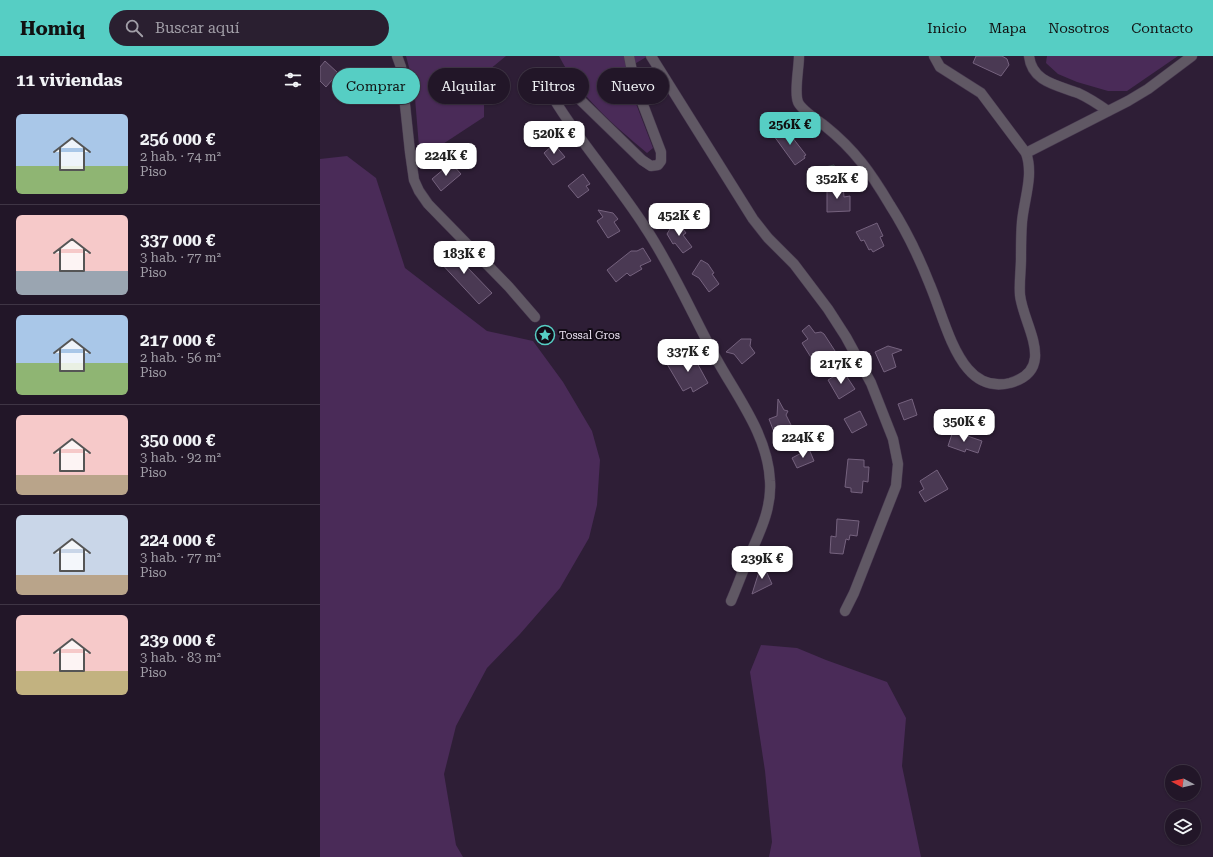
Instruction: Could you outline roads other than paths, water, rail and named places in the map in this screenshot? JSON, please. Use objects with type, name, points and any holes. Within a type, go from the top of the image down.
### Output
[{"type":"street","points":[[397,56],[401,67],[414,180],[419,191],[428,204],[509,286],[535,317]]},
{"type":"street","points":[[629,56],[634,81],[661,152],[662,161],[658,165],[651,166],[642,160],[565,86],[559,87],[556,90],[554,99],[582,141],[622,192],[646,229],[718,361],[746,407],[759,437],[766,458],[770,480],[768,505],[765,520],[731,601]]},
{"type":"street","points":[[651,56],[753,219],[768,238],[794,264],[843,332],[871,383],[890,428],[898,464],[896,486],[854,593],[845,611]]},
{"type":"street","points":[[799,56],[797,96],[800,105],[859,157],[868,169],[892,207],[916,251],[958,354],[968,369],[987,384],[1004,384],[1018,380],[1029,370],[1035,359],[1036,351],[1020,296],[1022,222],[1029,167],[1026,153],[980,93],[940,67],[934,56]]},
{"type":"street","points":[[1029,56],[1035,73],[1042,80],[1093,100],[1108,111]]},
{"type":"street","points":[[1026,153],[1128,101],[1148,89],[1192,56]]},
{"type":"place","name":"Tossal Gros","points":[[545,335]]}]
